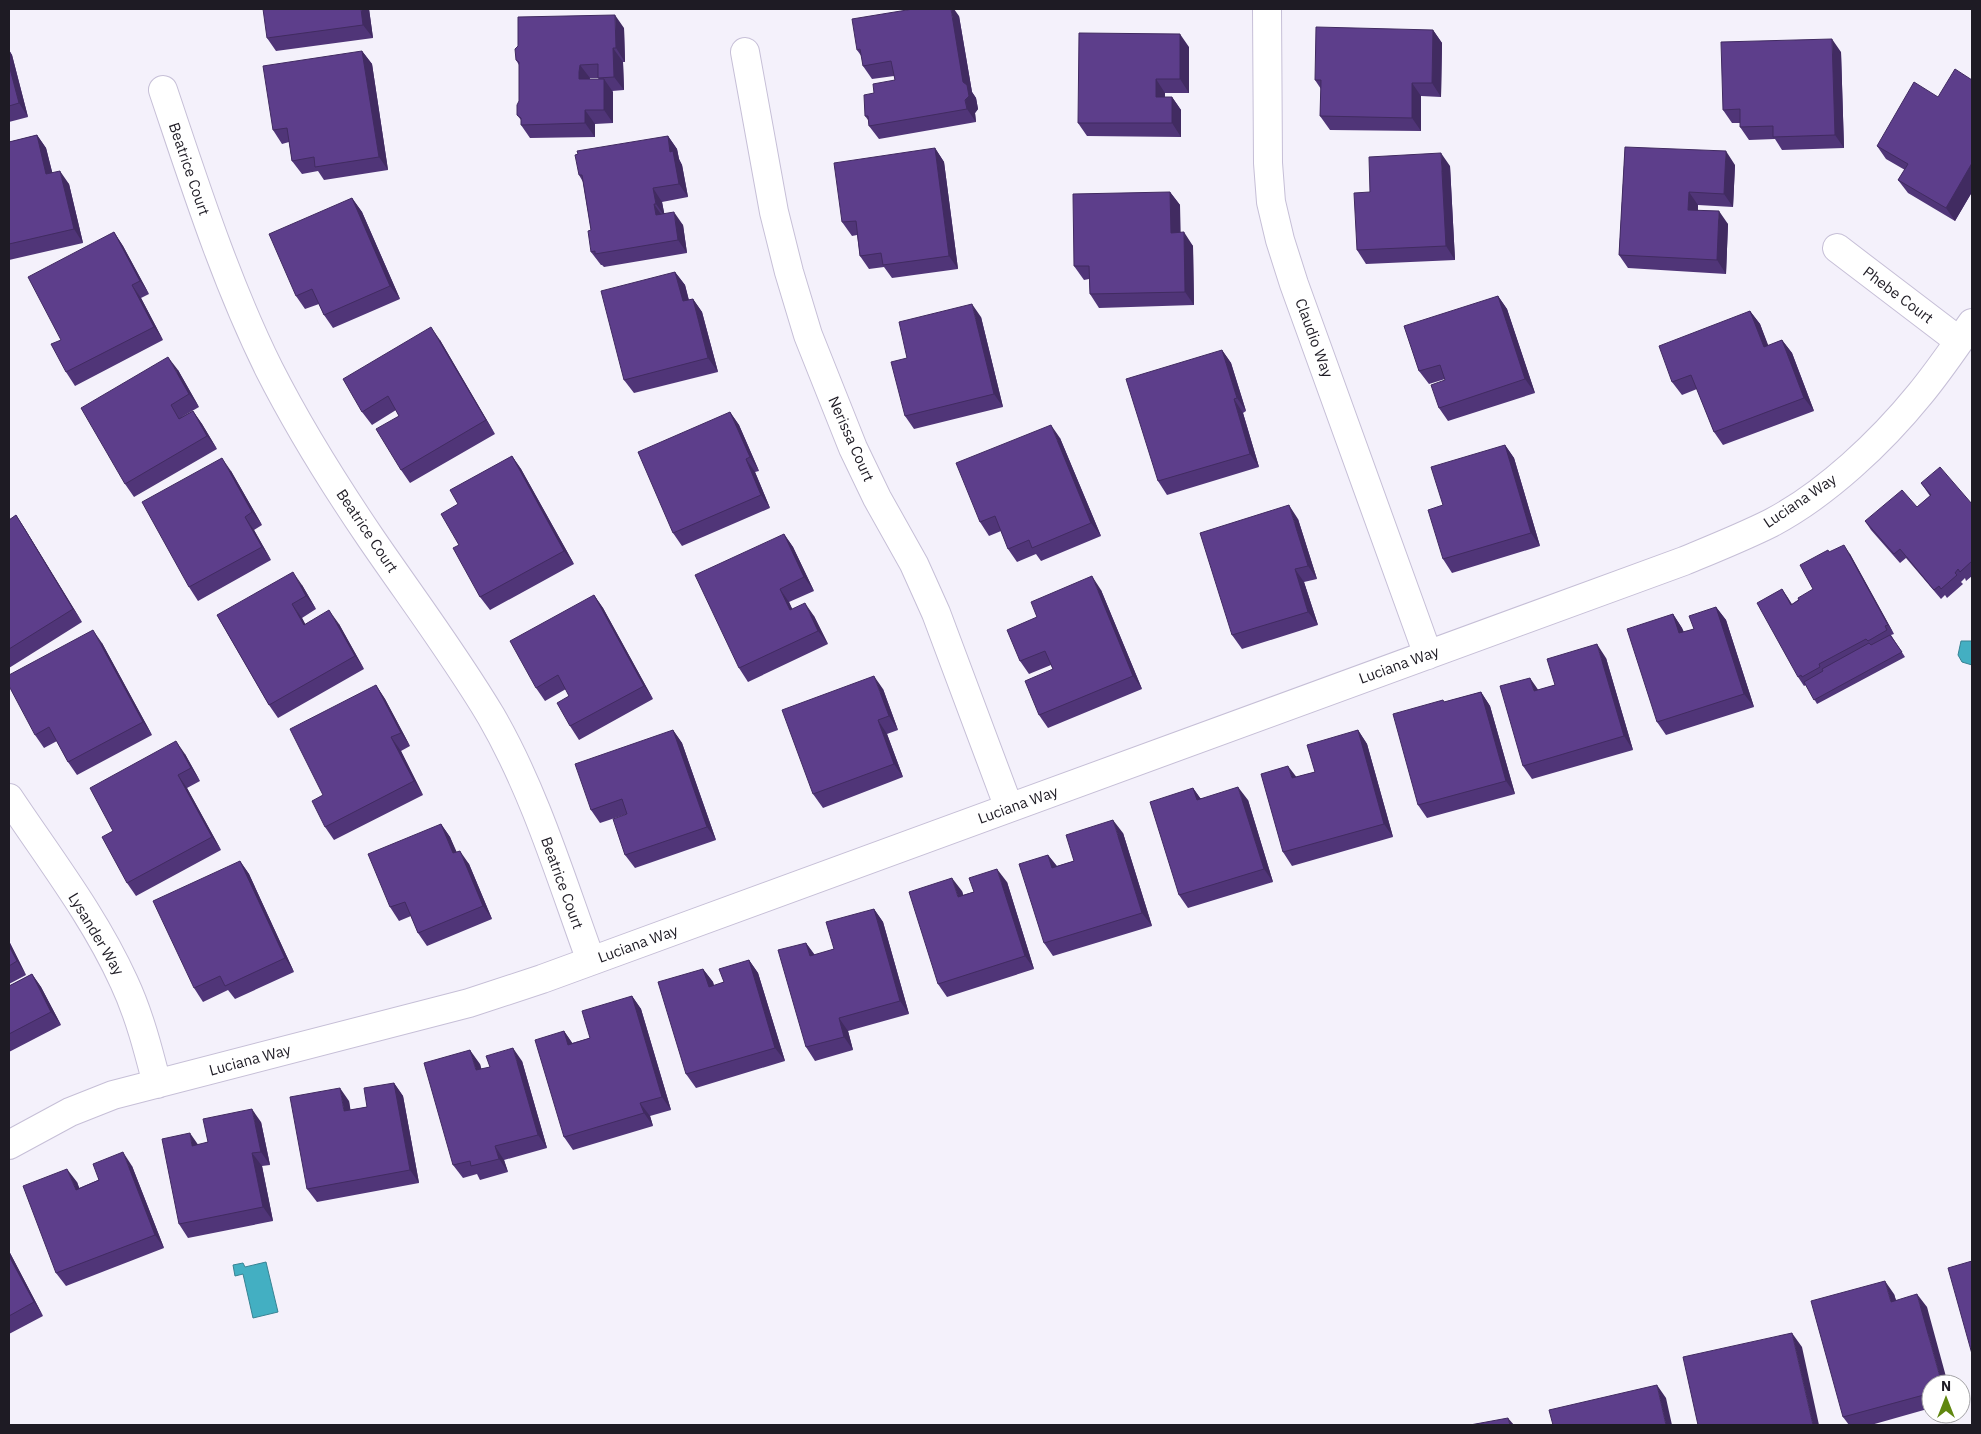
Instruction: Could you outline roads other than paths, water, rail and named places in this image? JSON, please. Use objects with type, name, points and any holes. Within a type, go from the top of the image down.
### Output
[{"type":"street","name":"Claudio Way","points":[[1267,9],[1268,163],[1271,202],[1280,240],[1294,284],[1428,655]]},
{"type":"street","name":"Nerissa Court","points":[[745,52],[759,138],[774,212],[789,272],[808,335],[853,448],[877,498],[914,564],[936,613],[1009,808]]},
{"type":"street","name":"Beatrice Court","points":[[163,90],[218,251],[243,313],[270,370],[333,480],[469,680],[492,719],[523,778],[590,961]]},
{"type":"street","name":"Phebe Court","points":[[1837,248],[1966,332]]},
{"type":"street","name":"Luciana Way","points":[[9,1145],[70,1112],[113,1095],[470,1003],[590,961],[1684,561],[1772,522],[1819,492],[1888,429],[1920,394],[1966,332]]},
{"type":"street","name":"Lysander Way","points":[[9,798],[100,935],[117,967],[145,1036],[158,1084]]},
{"type":"water","points":[[1961,641],[1972,641],[1972,665],[1962,662],[1958,655]]},
{"type":"water","points":[[266,1262],[278,1312],[253,1318],[243,1274],[235,1276],[233,1265],[243,1263],[245,1267]]}]
